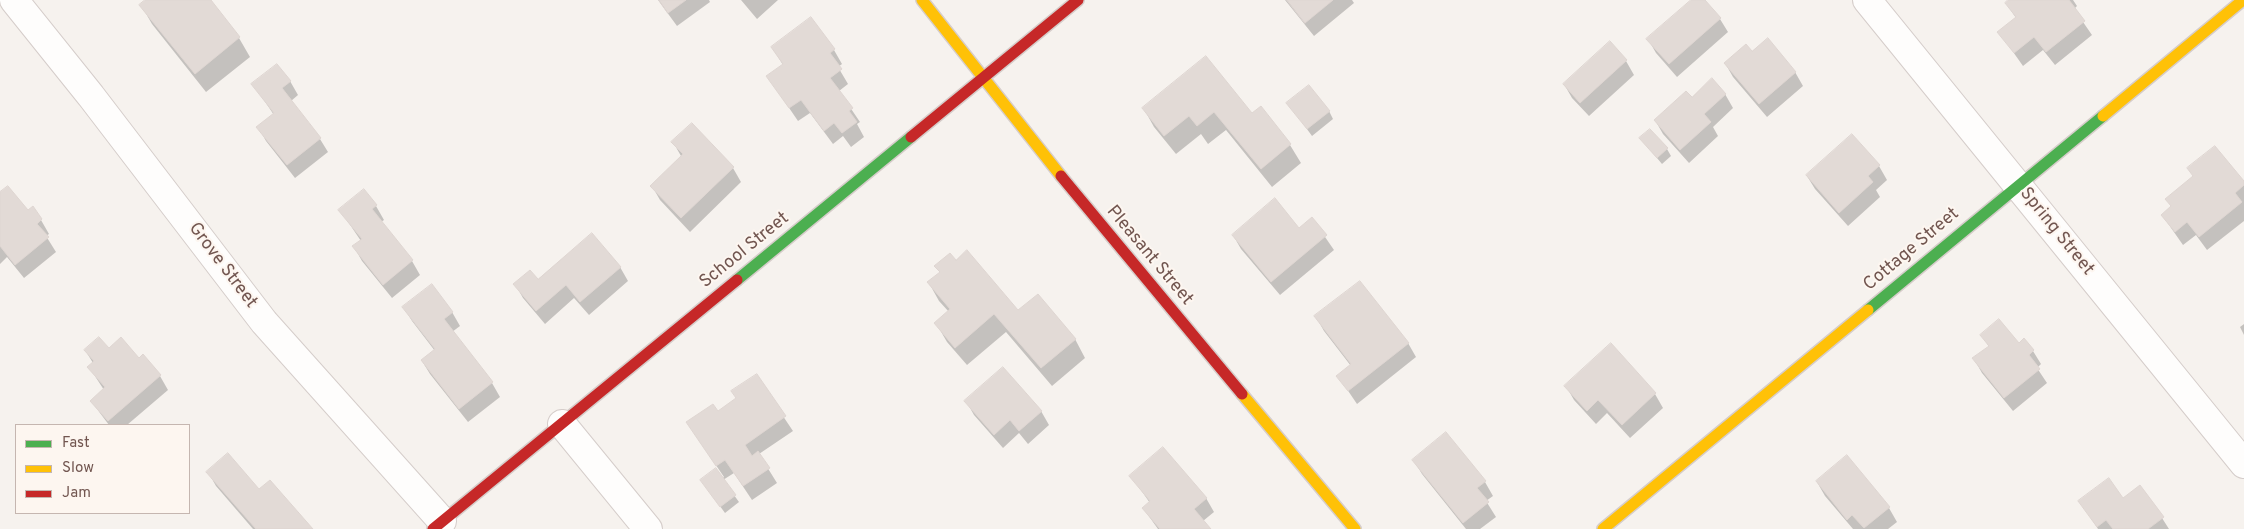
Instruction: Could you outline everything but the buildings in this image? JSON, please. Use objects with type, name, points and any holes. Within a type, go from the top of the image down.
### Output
[{"type":"street","name":"Grove Street","points":[[14,0],[91,96],[264,322],[438,525]]},
{"type":"street","name":"Pleasant Street","points":[[922,0],[1087,209],[1355,529]]},
{"type":"street","name":"School Street","points":[[438,525],[1078,0]]},
{"type":"street","name":"Spring Street","points":[[1867,0],[2244,464]]},
{"type":"street","name":"Cottage Street","points":[[1603,529],[2244,0]]},
{"type":"street","points":[[562,424],[648,529]]},
{"type":"traffic: fast","points":[[1868,310],[2103,116]]},
{"type":"traffic: fast","points":[[737,280],[911,137]]},
{"type":"traffic: slow","points":[[922,0],[1061,176]]},
{"type":"traffic: slow","points":[[2103,116],[2243,0]]},
{"type":"traffic: slow","points":[[1603,529],[1868,310]]},
{"type":"traffic: slow","points":[[1242,394],[1355,529]]},
{"type":"traffic: jam","points":[[911,137],[1078,0]]},
{"type":"traffic: jam","points":[[1061,176],[1242,394]]},
{"type":"traffic: jam","points":[[433,529],[737,280]]}]
